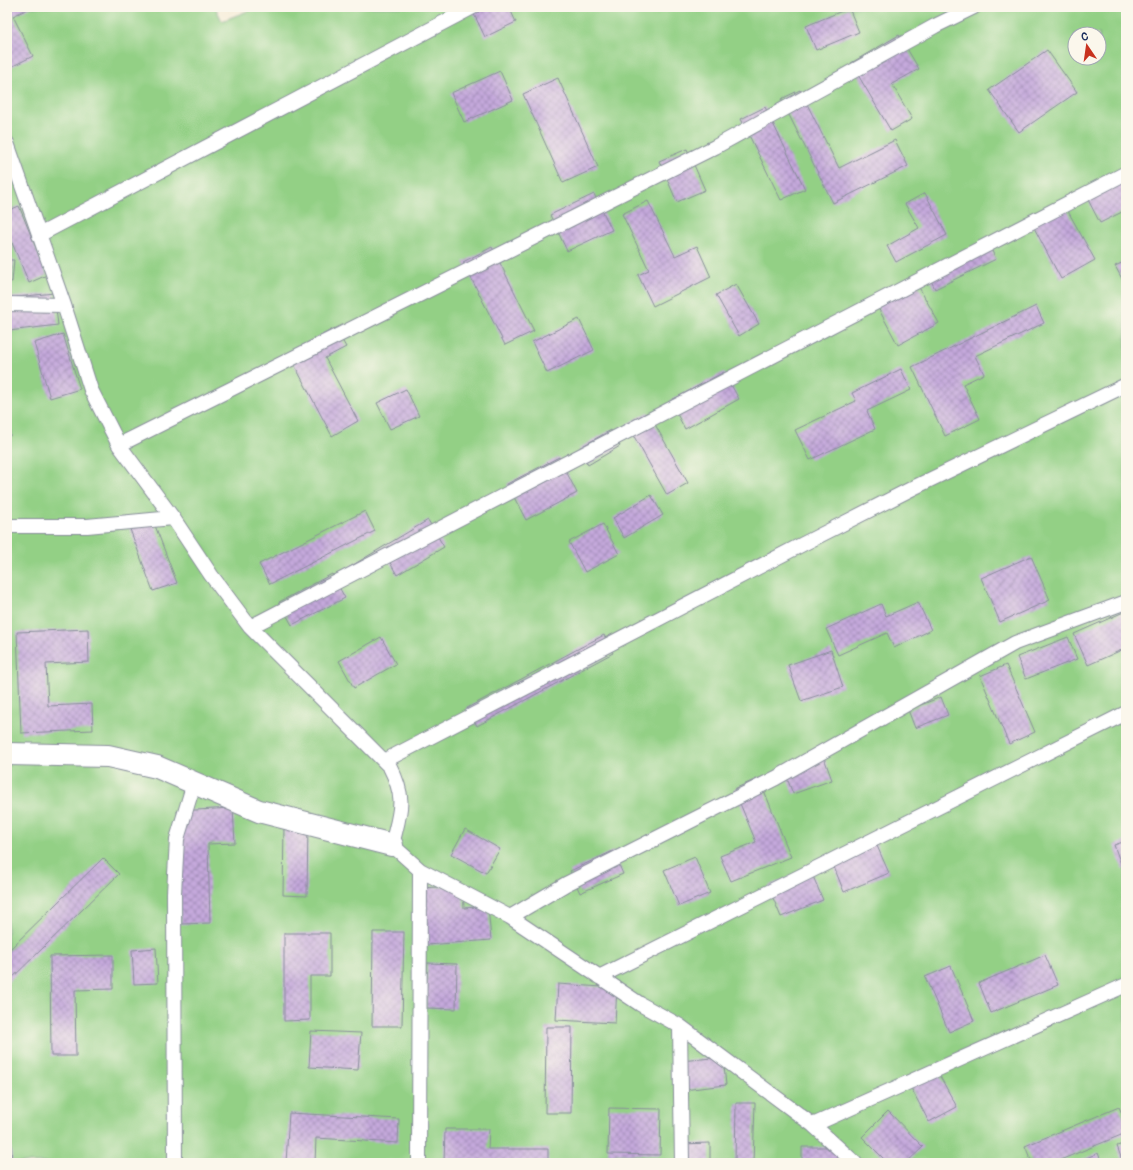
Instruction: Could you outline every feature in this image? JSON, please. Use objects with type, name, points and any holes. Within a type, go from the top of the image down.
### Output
[{"type":"street","points":[[7,754],[108,756],[157,767],[259,811],[392,845]]},
{"type":"lane","points":[[39,235],[473,7]]},
{"type":"lane","points":[[119,446],[715,147],[935,26],[974,7]]},
{"type":"lane","points":[[7,143],[64,305],[91,390],[119,446],[172,518],[210,575],[250,627],[384,761],[399,784],[401,799],[401,808],[392,845],[420,870],[510,917],[640,1004],[680,1026],[813,1125],[855,1163]]},
{"type":"lane","points":[[250,627],[1126,173]]},
{"type":"lane","points":[[7,304],[64,305]]},
{"type":"lane","points":[[384,761],[817,536],[1126,385]]},
{"type":"lane","points":[[7,526],[87,526],[172,518]]},
{"type":"lane","points":[[510,917],[566,884],[776,778],[1015,643],[1126,602]]},
{"type":"lane","points":[[600,977],[1126,713]]},
{"type":"lane","points":[[175,1163],[175,870],[177,839],[194,783]]},
{"type":"lane","points":[[419,1163],[420,870]]},
{"type":"lane","points":[[813,1125],[1126,985]]},
{"type":"lane","points":[[680,1026],[682,1163]]},
{"type":"green space","points":[[7,7],[215,7],[222,21],[258,7],[1126,7],[1126,1163],[7,1163]]},
{"type":"building","points":[[7,7],[32,7],[13,16],[33,56],[7,69]]},
{"type":"building","points":[[509,7],[516,22],[485,37],[471,8]]},
{"type":"building","points":[[849,8],[859,32],[816,50],[806,26]]},
{"type":"building","points":[[899,35],[919,69],[892,84],[912,119],[891,131],[851,63]]},
{"type":"building","points":[[1047,50],[1077,92],[1019,132],[989,90]]},
{"type":"building","points":[[500,71],[513,100],[464,122],[451,93]]},
{"type":"building","points":[[558,78],[598,167],[563,183],[523,94]]},
{"type":"building","points":[[800,90],[839,168],[895,140],[908,166],[833,203],[781,99]]},
{"type":"building","points":[[765,107],[805,189],[781,200],[741,119]]},
{"type":"building","points":[[687,149],[705,190],[677,202],[659,161]]},
{"type":"building","points":[[1126,170],[1126,210],[1100,223],[1084,192]]},
{"type":"building","points":[[925,193],[947,235],[896,262],[887,246],[919,228],[905,204]]},
{"type":"building","points":[[594,194],[612,230],[567,251],[550,215]]},
{"type":"building","points":[[648,201],[675,256],[697,246],[711,277],[653,306],[638,275],[649,270],[622,214]]},
{"type":"building","points":[[1064,204],[1095,260],[1061,279],[1031,222]]},
{"type":"building","points":[[19,206],[47,275],[29,283],[7,231],[7,211]]},
{"type":"building","points":[[987,241],[996,259],[935,289],[926,270]]},
{"type":"building","points":[[492,247],[534,331],[505,345],[463,262]]},
{"type":"building","points":[[7,260],[14,260],[12,282],[7,281]]},
{"type":"building","points":[[1126,261],[1126,286],[1115,266]]},
{"type":"building","points":[[916,282],[939,323],[898,345],[876,304]]},
{"type":"building","points":[[736,284],[759,324],[739,336],[716,295]]},
{"type":"building","points":[[54,293],[58,325],[9,331],[7,298]]},
{"type":"building","points":[[1036,306],[1044,323],[975,356],[984,374],[963,384],[980,419],[945,436],[912,367]]},
{"type":"building","points":[[579,319],[594,350],[547,373],[532,342]]},
{"type":"building","points":[[335,328],[346,347],[325,358],[358,421],[332,436],[288,353]]},
{"type":"building","points":[[63,334],[80,389],[50,398],[34,343]]},
{"type":"building","points":[[901,369],[911,390],[867,411],[875,429],[810,460],[795,430],[856,401],[852,393]]},
{"type":"building","points":[[724,372],[739,399],[685,429],[670,401]]},
{"type":"building","points":[[406,389],[419,416],[390,429],[377,403]]},
{"type":"building","points":[[7,404],[9,404],[10,436],[7,436]]},
{"type":"building","points":[[648,412],[688,483],[667,495],[627,424]]},
{"type":"building","points":[[611,430],[620,446],[588,465],[579,448]]},
{"type":"building","points":[[559,457],[577,493],[526,520],[507,484]]},
{"type":"building","points":[[651,495],[663,515],[624,538],[613,518]]},
{"type":"building","points":[[365,511],[375,531],[270,584],[259,564]]},
{"type":"building","points":[[151,515],[177,583],[153,591],[128,524]]},
{"type":"building","points":[[428,520],[444,547],[397,575],[388,559],[355,579],[348,568]]},
{"type":"building","points":[[603,524],[619,554],[585,572],[569,542]]},
{"type":"building","points":[[1031,556],[1050,600],[1000,622],[981,578]]},
{"type":"building","points":[[332,574],[345,598],[292,625],[279,602]]},
{"type":"building","points":[[918,602],[931,630],[894,648],[887,633],[838,655],[826,629],[881,604],[886,616]]},
{"type":"building","points":[[1126,611],[1126,648],[1088,665],[1074,634]]},
{"type":"building","points":[[88,629],[89,662],[46,664],[48,706],[92,704],[93,730],[21,733],[17,632]]},
{"type":"building","points":[[604,635],[613,653],[477,726],[467,708]]},
{"type":"building","points":[[381,637],[396,664],[354,688],[339,661]]},
{"type":"building","points":[[1068,637],[1077,659],[1026,679],[1017,657]]},
{"type":"building","points":[[831,650],[843,687],[801,701],[788,665]]},
{"type":"building","points":[[1006,665],[1035,732],[1009,744],[980,676]]},
{"type":"building","points":[[941,697],[948,715],[915,728],[908,710]]},
{"type":"building","points":[[823,755],[832,780],[793,794],[784,770]]},
{"type":"building","points":[[759,778],[791,857],[731,881],[720,856],[756,842],[734,789]]},
{"type":"building","points":[[233,808],[235,843],[208,844],[210,923],[181,924],[177,811]]},
{"type":"building","points":[[284,824],[308,824],[307,896],[283,895]]},
{"type":"building","points":[[465,829],[500,849],[486,873],[451,854]]},
{"type":"building","points":[[874,839],[889,873],[844,892],[830,857]]},
{"type":"building","points":[[1126,841],[1126,868],[1123,870],[1114,845]]},
{"type":"building","points":[[613,851],[623,874],[580,893],[570,871]]},
{"type":"building","points":[[695,857],[710,893],[679,906],[664,870]]},
{"type":"building","points":[[103,858],[119,874],[7,983],[7,952]]},
{"type":"building","points":[[810,869],[823,900],[781,917],[768,886]]},
{"type":"building","points":[[463,885],[464,908],[488,906],[491,940],[427,945],[423,888]]},
{"type":"building","points":[[373,932],[404,932],[402,1026],[372,1026]]},
{"type":"building","points":[[284,933],[330,933],[330,976],[310,976],[310,1020],[284,1021]]},
{"type":"building","points":[[156,948],[158,983],[134,984],[132,950]]},
{"type":"building","points":[[113,955],[113,989],[75,990],[76,1056],[51,1056],[50,956]]},
{"type":"building","points":[[1045,955],[1058,985],[991,1013],[979,983]]},
{"type":"building","points":[[427,963],[457,964],[456,1009],[426,1008]]},
{"type":"building","points":[[951,966],[974,1021],[949,1032],[925,977]]},
{"type":"building","points":[[558,984],[617,988],[615,1023],[556,1020]]},
{"type":"building","points":[[546,1027],[572,1027],[571,1113],[545,1113]]},
{"type":"building","points":[[311,1031],[361,1033],[358,1070],[309,1067]]},
{"type":"building","points":[[723,1057],[726,1085],[683,1090],[680,1061]]},
{"type":"building","points":[[937,1071],[957,1107],[929,1122],[910,1086]]},
{"type":"building","points":[[8,1097],[12,1163],[7,1163]]},
{"type":"building","points":[[736,1103],[755,1103],[753,1163],[735,1163]]},
{"type":"building","points":[[1119,1107],[1126,1123],[1126,1133],[1053,1163],[1032,1163],[1025,1146]]},
{"type":"building","points":[[609,1108],[661,1109],[660,1155],[608,1154]]},
{"type":"building","points":[[888,1111],[923,1147],[906,1163],[888,1163],[862,1137]]},
{"type":"building","points":[[289,1113],[399,1119],[398,1143],[316,1138],[315,1163],[286,1163]]},
{"type":"building","points":[[445,1129],[489,1129],[488,1149],[548,1149],[548,1163],[444,1163]]},
{"type":"building","points":[[710,1143],[710,1163],[681,1163],[680,1144]]},
{"type":"building","points":[[1126,1143],[1126,1163],[1123,1163],[1117,1146]]},
{"type":"building","points":[[802,1147],[843,1147],[843,1163],[802,1163]]},
{"type":"building","points":[[1098,1153],[1102,1163],[1075,1163]]}]
